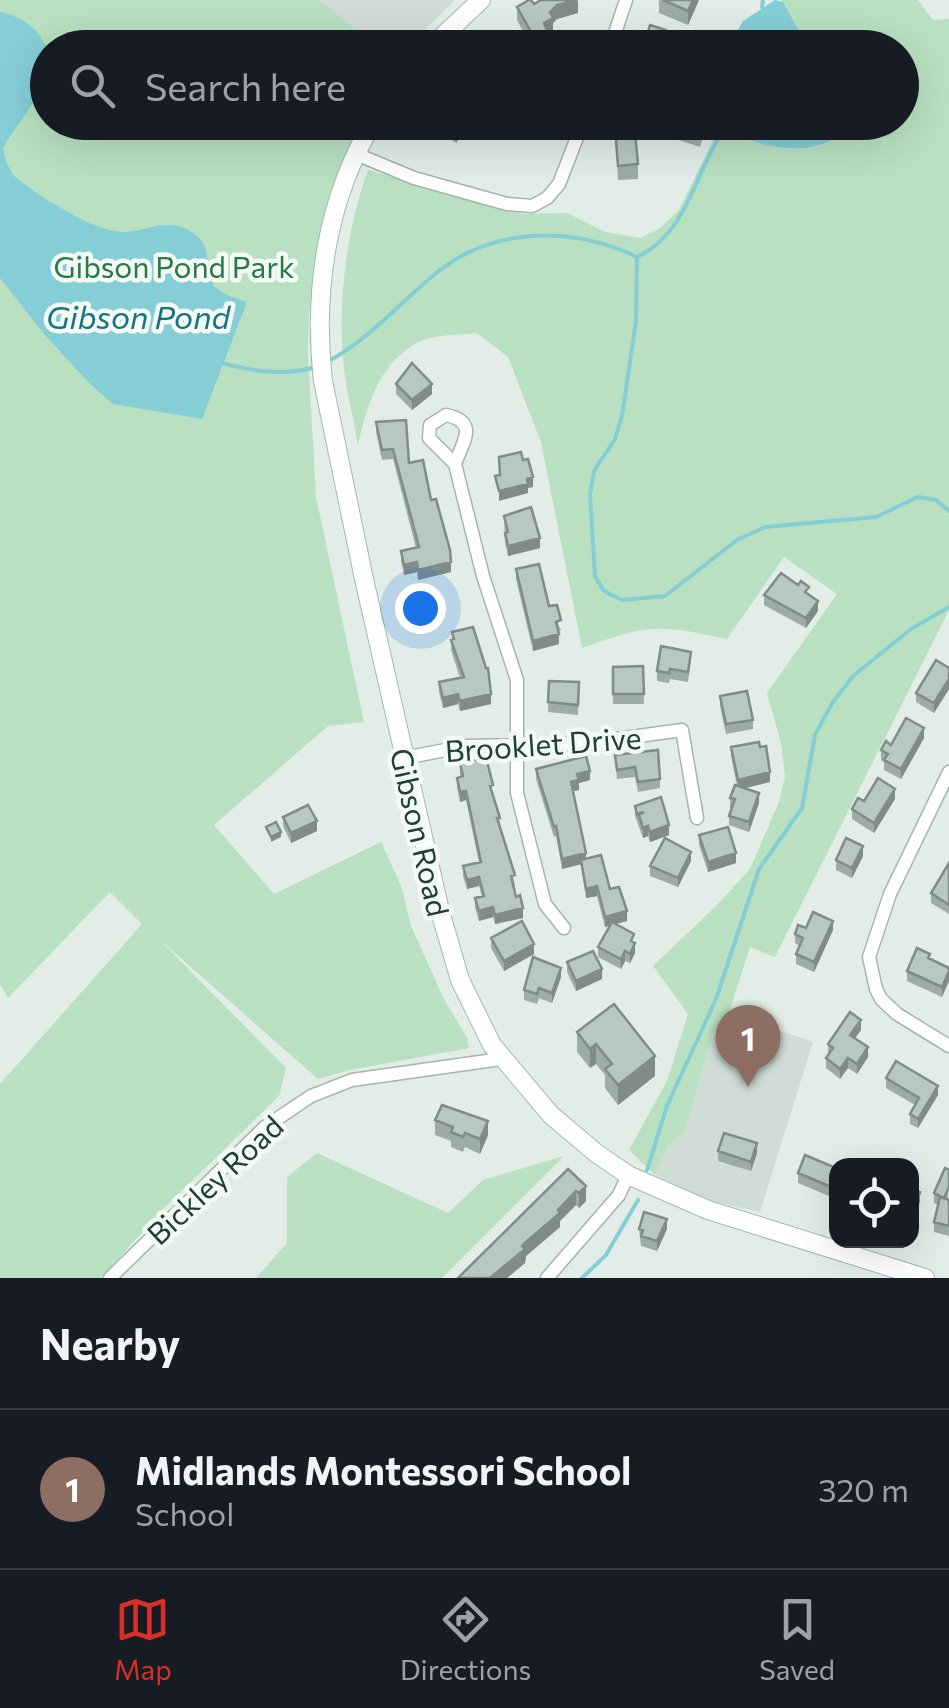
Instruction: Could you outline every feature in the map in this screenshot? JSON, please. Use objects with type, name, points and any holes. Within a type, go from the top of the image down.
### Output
[{"type":"street","points":[[449,30],[481,0]]},
{"type":"street","points":[[616,30],[626,0]]},
{"type":"street","name":"Gibson Road","points":[[363,140],[331,228],[319,315],[325,398],[404,758],[456,970],[483,1030],[502,1060],[550,1115],[583,1144],[628,1174],[708,1210],[925,1278]]},
{"type":"street","points":[[356,154],[414,178],[507,204],[532,206],[547,198],[559,184],[576,140]]},
{"type":"street","points":[[455,464],[484,576],[518,680],[515,782],[522,812],[545,904],[564,928]]},
{"type":"street","name":"Brooklet Drive","points":[[404,758],[466,746],[580,744],[682,730],[697,818]]},
{"type":"street","points":[[949,772],[890,894],[869,957],[882,999],[898,1014],[949,1046]]},
{"type":"street","name":"Bickley Road","points":[[110,1278],[265,1128],[310,1096],[352,1080],[502,1060]]},
{"type":"street","points":[[547,1278],[619,1195],[628,1174]]},
{"type":"shaded area","points":[[320,0],[455,0],[424,30],[356,30]]},
{"type":"shaded area","points":[[729,1013],[813,1042],[760,1212],[710,1201],[655,1175],[669,1144],[684,1132],[713,1033]]},
{"type":"green space","name":"Gibson Pond Park","points":[[0,0],[320,0],[356,30],[30,30],[30,140],[354,140],[331,198],[309,315],[308,352],[316,497],[364,722],[328,726],[214,825],[274,894],[381,842],[402,888],[411,926],[469,1048],[318,1079],[160,940],[286,1068],[279,1096],[166,1206],[101,1278],[0,1278],[0,1084],[142,924],[110,892],[8,998],[0,984]]},
{"type":"green space","points":[[781,0],[918,0],[933,20],[949,19],[949,610],[775,957],[750,947],[729,1013],[713,1033],[684,1133],[669,1144],[655,1175],[629,1150],[667,1081],[688,1014],[653,966],[750,869],[779,802],[785,776],[781,743],[767,693],[837,594],[784,557],[727,639],[654,629],[623,634],[582,648],[541,442],[508,357],[477,333],[437,337],[415,344],[383,375],[370,402],[358,445],[342,344],[345,268],[368,170],[522,214],[567,213],[605,232],[641,238],[660,228],[679,210],[713,140],[751,140],[790,149],[809,148],[832,140],[919,140],[919,30],[798,30]]},
{"type":"green space","points":[[317,1153],[448,1213],[483,1180],[564,1156],[442,1278],[256,1278],[287,1243],[287,1177]]},
{"type":"water","points":[[775,0],[783,2],[799,30],[738,30],[743,21]]},
{"type":"water","name":"Gibson Pond","points":[[0,12],[22,20],[35,30],[30,30],[30,108],[3,148],[14,176],[65,211],[96,226],[122,232],[173,225],[190,231],[203,243],[216,287],[247,302],[202,419],[113,404],[44,334],[0,278]]},
{"type":"water","points":[[751,140],[831,140],[809,148]]},
{"type":"building","points":[[529,0],[534,4],[541,0],[576,0],[557,5],[550,12],[553,18],[544,23],[547,30],[530,30],[517,7]]},
{"type":"building","points":[[663,0],[693,0],[688,11]]},
{"type":"building","points":[[616,140],[636,140],[638,164],[618,166]]},
{"type":"building","points":[[412,363],[432,384],[412,400],[396,384]]},
{"type":"building","points":[[406,420],[409,463],[423,460],[451,562],[418,570],[417,562],[404,565],[401,551],[419,547],[393,449],[382,450],[376,422]]},
{"type":"building","points":[[521,452],[523,460],[528,459],[533,477],[527,479],[528,484],[499,491],[495,476],[500,475],[499,457]]},
{"type":"building","points":[[531,507],[540,538],[508,546],[504,516]]},
{"type":"building","points":[[539,564],[549,606],[557,605],[561,620],[556,622],[559,634],[533,641],[516,569]]},
{"type":"building","points":[[781,573],[798,585],[801,581],[809,587],[805,592],[818,601],[806,618],[764,595]]},
{"type":"building","points":[[473,627],[488,668],[491,694],[460,701],[458,694],[443,698],[439,682],[464,677],[451,640],[452,632]]},
{"type":"building","points":[[661,646],[691,652],[688,672],[657,671]]},
{"type":"building","points":[[936,660],[949,668],[949,679],[934,703],[916,693]]},
{"type":"building","points":[[643,666],[644,694],[613,694],[613,667]]},
{"type":"building","points":[[549,681],[579,682],[578,705],[548,702]]},
{"type":"building","points":[[747,691],[753,720],[726,724],[720,696]]},
{"type":"building","points":[[906,718],[924,728],[901,769],[884,760],[888,754],[881,750],[886,741],[891,745]]},
{"type":"building","points":[[759,742],[760,747],[766,746],[770,772],[738,780],[731,747]]},
{"type":"building","points":[[658,750],[660,779],[638,782],[635,767],[617,770],[615,755]]},
{"type":"building","points":[[586,756],[590,771],[577,774],[579,780],[571,782],[586,853],[562,859],[556,826],[536,769]]},
{"type":"building","points":[[486,757],[497,818],[515,875],[511,876],[516,897],[520,895],[523,908],[495,915],[493,907],[479,911],[475,898],[484,896],[479,877],[467,880],[463,866],[481,862],[466,791],[460,792],[457,778],[463,776],[460,764]]},
{"type":"building","points":[[878,778],[895,789],[874,823],[852,809],[858,798],[864,801]]},
{"type":"building","points":[[735,785],[759,793],[749,822],[729,816]]},
{"type":"building","points":[[661,797],[669,825],[650,832],[648,826],[643,828],[639,815],[644,812],[637,814],[635,806]]},
{"type":"building","points":[[308,805],[317,821],[291,833],[283,817]]},
{"type":"building","points":[[276,822],[281,832],[271,837],[266,827]]},
{"type":"building","points":[[728,827],[736,853],[708,862],[699,835]]},
{"type":"building","points":[[665,838],[691,852],[678,878],[650,866]]},
{"type":"building","points":[[846,838],[863,846],[852,868],[836,860]]},
{"type":"building","points":[[601,855],[610,889],[619,887],[627,911],[605,917],[597,886],[586,889],[581,860]]},
{"type":"building","points":[[949,863],[949,905],[931,893]]},
{"type":"building","points":[[813,912],[833,921],[814,962],[796,954],[803,938],[795,934],[798,925],[806,928]]},
{"type":"building","points":[[522,921],[534,944],[504,961],[491,938]]},
{"type":"building","points":[[612,922],[634,934],[630,954],[625,951],[621,959],[598,947]]},
{"type":"building","points":[[917,948],[949,968],[942,987],[907,971]]},
{"type":"building","points":[[593,951],[602,969],[576,981],[567,962]]},
{"type":"building","points":[[533,957],[561,968],[552,993],[539,988],[537,994],[524,990]]},
{"type":"building","points":[[614,1004],[655,1056],[618,1085],[605,1069],[612,1064],[596,1044],[590,1049],[577,1032]]},
{"type":"building","points":[[850,1012],[861,1020],[850,1035],[868,1047],[857,1064],[848,1058],[840,1069],[826,1058],[833,1048],[828,1044]]},
{"type":"building","points":[[896,1061],[938,1086],[918,1119],[910,1114],[919,1098],[886,1078]]},
{"type":"building","points":[[442,1105],[488,1121],[480,1139],[451,1132],[453,1127],[435,1120]]},
{"type":"building","points":[[724,1133],[757,1143],[751,1162],[718,1151]]},
{"type":"building","points":[[805,1155],[829,1165],[829,1186],[798,1173]]},
{"type":"building","points":[[945,1168],[949,1170],[949,1187],[944,1198],[934,1193]]},
{"type":"building","points":[[568,1169],[586,1186],[579,1193],[576,1191],[558,1210],[560,1213],[522,1246],[525,1249],[490,1278],[458,1278]]},
{"type":"building","points":[[940,1197],[949,1200],[949,1226],[934,1222]]},
{"type":"building","points":[[644,1212],[667,1219],[657,1241],[641,1236]]},
{"type":"waterway","points":[[762,7],[763,0]]},
{"type":"waterway","points":[[637,257],[669,232],[718,140]]},
{"type":"waterway","points":[[327,362],[369,333],[434,275],[481,247],[533,236],[559,236],[586,240],[637,257]]},
{"type":"waterway","points":[[637,257],[636,321],[622,416],[615,439],[594,471],[590,494],[595,576],[604,591],[622,600],[665,596],[737,540],[765,527],[876,517],[918,497],[936,500],[949,511]]},
{"type":"waterway","points":[[219,362],[268,372],[318,366]]},
{"type":"waterway","points":[[647,1170],[667,1106],[716,999],[759,869],[802,808],[815,735],[853,676],[911,629],[949,607]]},
{"type":"waterway","points":[[582,1278],[606,1255],[638,1200]]},
{"type":"place","name":"Midlands Montessori School","points":[[748,1087]]}]
